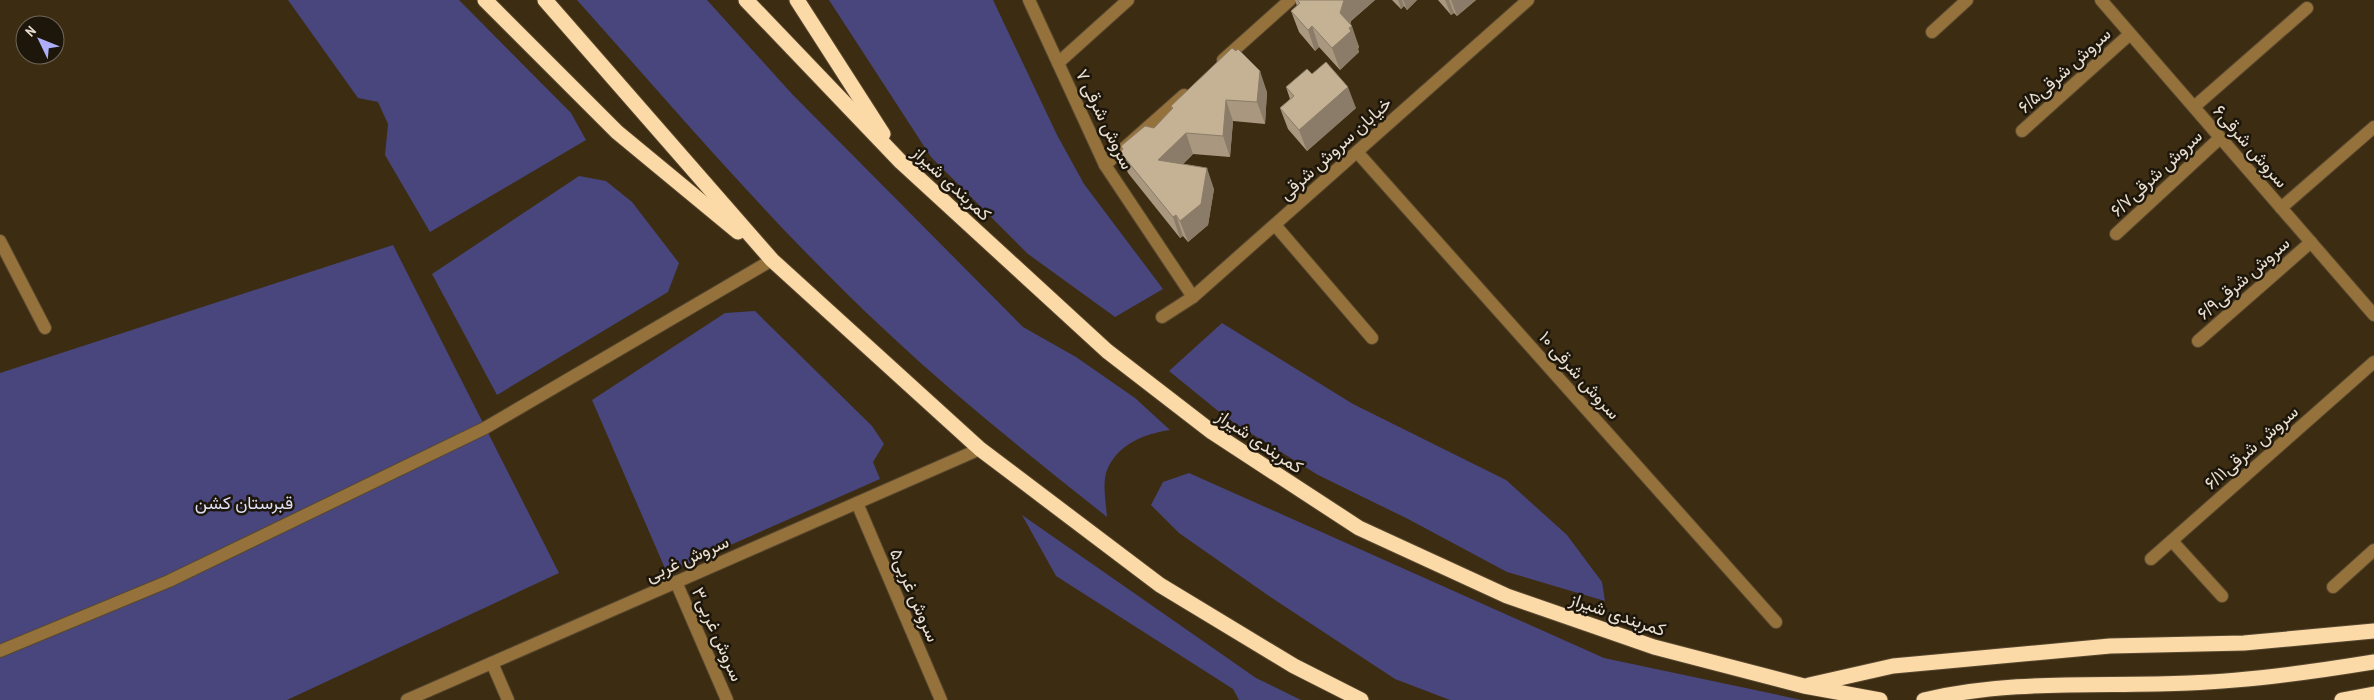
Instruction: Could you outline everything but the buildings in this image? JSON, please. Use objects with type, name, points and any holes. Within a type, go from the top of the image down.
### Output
[{"type":"highway","points":[[485,0],[617,132],[772,260],[980,449],[1160,585],[1294,666],[1361,700]]},
{"type":"highway","points":[[545,0],[772,260]]},
{"type":"highway","name":"کمربندی شیراز","points":[[746,0],[901,162],[1107,351],[1212,432],[1359,528],[1507,596],[1654,647],[1804,686],[1880,700]]},
{"type":"highway","points":[[797,0],[901,162]]},
{"type":"highway","points":[[1804,686],[1893,666],[2110,646],[2244,643],[2374,631]]},
{"type":"highway","points":[[1924,700],[1948,694],[2022,686],[2189,684],[2253,679],[2374,662]]},
{"type":"highway","points":[[2342,700],[2374,694]]},
{"type":"street","name":"سروش شرقی ۷","points":[[1029,0],[1106,165],[1194,297]]},
{"type":"street","points":[[1058,63],[1128,0]]},
{"type":"street","points":[[1216,66],[1290,0]]},
{"type":"street","name":"خیابان سروش شرقی","points":[[1162,317],[1194,297],[1528,0]]},
{"type":"street","points":[[1932,32],[1967,0]]},
{"type":"street","name":"سروش شرقی۶","points":[[2106,2],[2130,34],[2374,315]]},
{"type":"street","points":[[2194,107],[2307,8]]},
{"type":"street","name":"سروش شرقی۶/۵","points":[[2022,131],[2130,34]]},
{"type":"street","points":[[1106,165],[1194,86]]},
{"type":"street","points":[[2281,208],[2374,126]]},
{"type":"street","name":"سروش شرقی۶/۷","points":[[2116,234],[2220,138]]},
{"type":"street","name":"سروش شرقی ۱۰","points":[[1357,152],[1776,622]]},
{"type":"street","points":[[1274,225],[1372,338]]},
{"type":"street","points":[[0,241],[45,328]]},
{"type":"street","name":"سروش شرقی۶/۹","points":[[2198,341],[2311,242]]},
{"type":"street","points":[[0,651],[169,581],[485,428],[772,260]]},
{"type":"street","name":"سروش شرقی۶/۱۱","points":[[2151,559],[2374,362]]},
{"type":"street","name":"سروش غربی","points":[[407,700],[980,449]]},
{"type":"street","name":"سروش غربی۵","points":[[857,503],[941,700]]},
{"type":"street","points":[[2172,541],[2222,596]]},
{"type":"street","points":[[2333,587],[2374,550]]},
{"type":"street","name":"سروش غربی۳","points":[[676,582],[728,700]]},
{"type":"street","points":[[492,663],[508,700]]},
{"type":"green space","points":[[288,0],[459,0],[571,113],[586,140],[430,232],[385,155],[388,124],[378,102],[358,98]]},
{"type":"green space","points":[[577,0],[707,0],[792,94],[1023,327],[1076,357],[1135,398],[1170,430],[1151,434],[1133,442],[1118,453],[1112,461],[1107,470],[1105,481],[1107,517],[968,404],[913,356],[846,293],[728,170]]},
{"type":"green space","points":[[829,0],[993,0],[1057,135],[1084,184],[1163,289],[1115,317],[1028,254],[931,157]]},
{"type":"green space","points":[[579,176],[606,181],[632,202],[679,263],[668,292],[497,395],[432,274]]},
{"type":"green space","name":"قبرستان کشن","points":[[393,245],[559,573],[287,700],[0,700],[0,373]]},
{"type":"green space","points":[[755,311],[872,426],[884,444],[873,462],[880,479],[667,573],[592,400],[725,313]]},
{"type":"green space","points":[[1222,323],[1353,404],[1506,480],[1567,535],[1602,582],[1605,601],[1507,572],[1408,519],[1318,475],[1228,419],[1169,371]]},
{"type":"green space","points":[[1189,473],[1604,658],[1802,700],[1450,700],[1395,679],[1266,594],[1179,533],[1151,505],[1163,482]]},
{"type":"green space","points":[[1022,515],[1256,678],[1301,700],[1239,700],[1233,689],[1056,576]]}]
